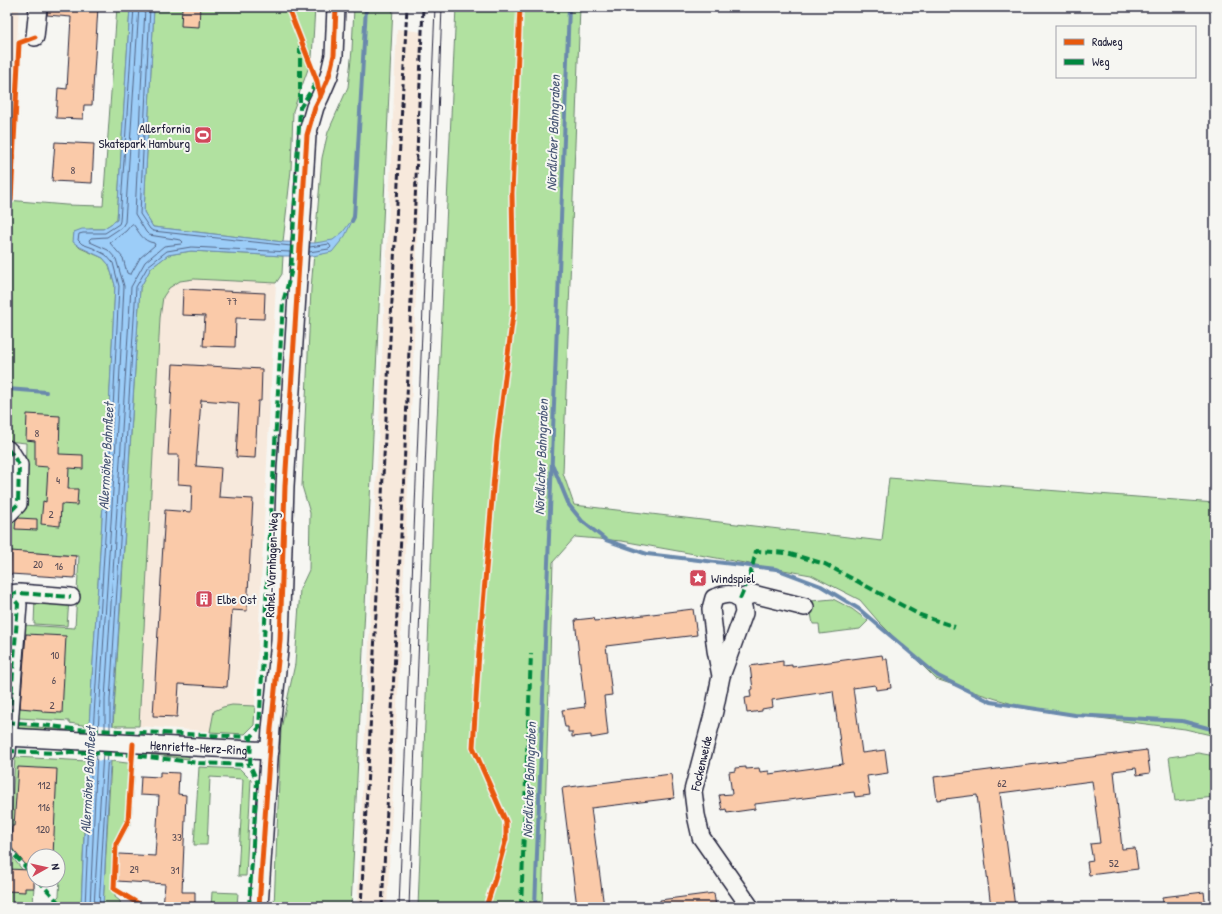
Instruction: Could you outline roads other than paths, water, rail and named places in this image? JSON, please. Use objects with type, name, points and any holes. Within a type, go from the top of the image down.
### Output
[{"type":"street","points":[[36,37],[38,7]]},
{"type":"street","name":"Rahel-Varnhagen-Weg","points":[[259,907],[270,751],[280,641],[284,486],[300,223],[298,167],[315,107],[329,76],[334,55],[336,7]]},
{"type":"street","points":[[7,449],[20,465],[18,504],[7,515]]},
{"type":"street","name":"Fockenweide","points":[[721,676],[711,609],[714,598],[725,594],[736,596],[740,599],[744,613],[721,676],[693,791],[701,837],[750,907]]},
{"type":"street","points":[[740,599],[753,594],[805,607]]},
{"type":"street","points":[[7,742],[13,596],[71,597]]},
{"type":"street","name":"Henriette-Herz-Ring","points":[[7,742],[73,741],[270,751]]},
{"type":"water","name":"Allermöher Bahnfleet","points":[[130,7],[154,7],[144,212],[153,227],[283,242],[315,243],[333,240],[343,232],[354,217],[345,236],[332,252],[313,256],[283,256],[191,251],[168,255],[151,268],[140,288],[109,781],[103,907],[81,907],[89,726],[109,409],[115,285],[109,265],[103,258],[73,242],[74,232],[82,229],[103,229],[117,220]]},
{"type":"waterway","points":[[352,221],[354,217],[366,7]]},
{"type":"waterway","name":"Nördlicher Bahngraben","points":[[535,907],[569,7]]},
{"type":"waterway","points":[[7,389],[46,392]]},
{"type":"waterway","points":[[553,466],[569,505],[582,521],[606,540],[647,554],[776,569],[821,586],[859,609],[938,676],[991,702],[1075,715],[1182,721],[1215,730]]},
{"type":"tram line","points":[[399,907],[435,7]]},
{"type":"tram line","points":[[409,907],[442,7]]},
{"type":"railway","points":[[361,907],[407,7]]},
{"type":"railway","points":[[382,907],[403,496],[423,7]]},
{"type":"place","name":"Allerfornia Skatepark Hamburg","points":[[203,135]]},
{"type":"place","name":"Windspiel","points":[[698,578]]},
{"type":"place","name":"Elbe Ost","points":[[204,599]]}]
